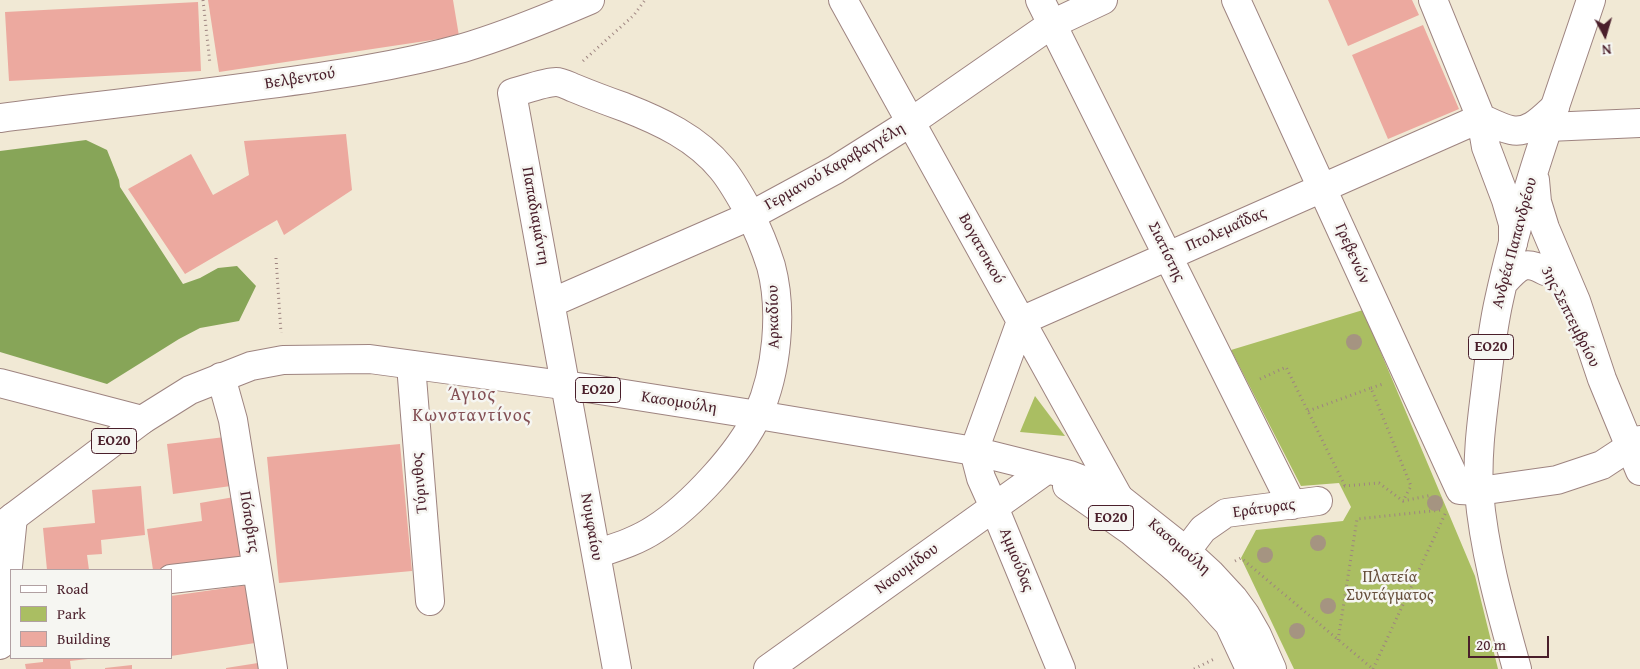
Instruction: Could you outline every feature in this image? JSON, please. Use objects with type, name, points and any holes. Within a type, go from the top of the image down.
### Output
[{"type":"street","name":"Βελβεντού","points":[[0,118],[213,92],[376,67],[462,48],[520,30],[590,0]]},
{"type":"street","name":"Βογατσικού","points":[[843,0],[1119,498]]},
{"type":"street","name":"Σιατίστης","points":[[1040,0],[1168,256],[1305,503]]},
{"type":"street","name":"Γερμανού Καραβαγγέλη","points":[[551,303],[750,216],[835,170],[911,122],[1052,24],[1103,0]]},
{"type":"street","name":"Γρεβενών","points":[[1236,0],[1460,490],[1479,491]]},
{"type":"street","name":"3ης Σεπτεμβρίου","points":[[1433,0],[1481,118],[1486,148],[1513,224],[1513,243]]},
{"type":"street","name":"Ανδρέα Παπανδρέου","points":[[1517,669],[1495,591],[1487,554],[1479,491],[1480,450],[1485,395],[1492,337],[1513,243],[1534,171],[1591,0]]},
{"type":"street","name":"Αρκαδίου","points":[[557,82],[647,116],[676,131],[701,149],[722,168],[740,194],[763,242],[771,268],[776,298],[777,336],[774,362],[758,415],[746,435],[724,464],[674,516],[655,530],[632,542],[596,554]]},
{"type":"street","name":"Παπαδιαμάντη","points":[[557,82],[512,92],[566,386]]},
{"type":"street","points":[[1481,118],[1512,130],[1527,128],[1552,117],[1640,123]]},
{"type":"street","name":"Πτολεμαΐδας","points":[[1021,321],[1481,118]]},
{"type":"street","name":"3ης Σεπτεμβρίου","points":[[1481,118],[1504,151],[1545,271],[1562,307],[1602,379],[1637,453]]},
{"type":"street","name":"3ης Σεπτεμβρίου","points":[[1534,171],[1535,192],[1541,214],[1576,301],[1602,379]]},
{"type":"street","points":[[1503,283],[1518,267],[1524,265],[1535,266],[1545,271]]},
{"type":"street","points":[[974,450],[1021,321]]},
{"type":"street","name":"Κασομούλη","points":[[221,377],[251,366],[283,360],[370,359],[566,386],[974,450],[1070,475],[1093,484],[1119,498],[1180,559],[1229,624],[1250,669]]},
{"type":"street","name":"Τύρινθος","points":[[411,365],[430,601]]},
{"type":"street","name":"ΕΟ20","points":[[6,522],[142,420],[190,390],[221,377]]},
{"type":"street","name":"Πόποβιτς","points":[[221,377],[233,420],[273,669]]},
{"type":"street","points":[[0,384],[142,420]]},
{"type":"street","name":"Νυμφαίου","points":[[566,386],[617,669]]},
{"type":"street","name":"Αμμούδας","points":[[974,450],[981,478],[1061,669]]},
{"type":"street","points":[[1479,491],[1557,480],[1637,453]]},
{"type":"street","name":"Κασομούλη","points":[[1046,470],[1131,531],[1220,583],[1234,599],[1257,635],[1272,669]]},
{"type":"street","name":"Ναουμίδου","points":[[768,669],[1046,470]]},
{"type":"street","name":"Εράτυρας","points":[[1180,559],[1203,529],[1226,513],[1305,503]]},
{"type":"street","points":[[0,645],[6,585],[6,522]]},
{"type":"street","points":[[172,579],[257,569]]},
{"type":"path","points":[[202,0],[213,92]]},
{"type":"path","points":[[557,82],[589,57],[628,21],[645,0]]},
{"type":"path","points":[[276,258],[283,360]]},
{"type":"path","points":[[1260,379],[1286,367],[1343,486],[1378,483],[1403,500],[1441,494]]},
{"type":"path","points":[[1308,411],[1371,388],[1411,486],[1403,500]]},
{"type":"path","points":[[1241,558],[1338,640],[1373,669],[1448,510],[1357,518],[1338,640]]},
{"type":"green space","points":[[86,140],[107,150],[120,187],[183,284],[200,278],[218,268],[237,266],[256,286],[239,321],[200,328],[107,384],[0,352],[0,151]]},
{"type":"green space","name":"Πλατεία Συντάγματος","points":[[1363,310],[1475,576],[1498,669],[1294,669],[1241,558],[1256,530],[1343,521],[1351,507],[1339,483],[1301,486],[1231,350]]},
{"type":"green space","points":[[1035,396],[1065,436],[1020,432]]},
{"type":"building","points":[[208,0],[453,0],[459,36],[219,72]]},
{"type":"building","points":[[1328,0],[1412,0],[1419,15],[1348,46]]},
{"type":"building","points":[[198,2],[201,71],[9,81],[5,12]]},
{"type":"building","points":[[1423,25],[1459,109],[1388,139],[1352,55]]},
{"type":"building","points":[[346,134],[352,190],[284,235],[277,220],[185,274],[128,189],[191,154],[213,195],[249,175],[244,141]]},
{"type":"building","points":[[225,437],[231,486],[173,494],[167,444]]},
{"type":"building","points":[[400,444],[412,571],[279,583],[267,457]]},
{"type":"building","points":[[141,486],[145,535],[101,540],[102,554],[87,555],[89,569],[47,569],[43,528],[95,523],[92,490]]},
{"type":"building","points":[[234,497],[244,559],[172,569],[153,569],[147,529],[202,521],[200,503]]},
{"type":"building","points":[[247,585],[255,643],[172,656],[172,596]]},
{"type":"building","points":[[43,659],[88,659],[70,661],[71,669],[26,669],[25,664],[43,662]]},
{"type":"building","points":[[258,663],[259,669],[226,669],[226,668]]},
{"type":"building","points":[[132,665],[132,669],[105,669],[105,668]]},
{"type":"district","name":"Άγιος Κωνσταντίνος","points":[[472,405]]}]
